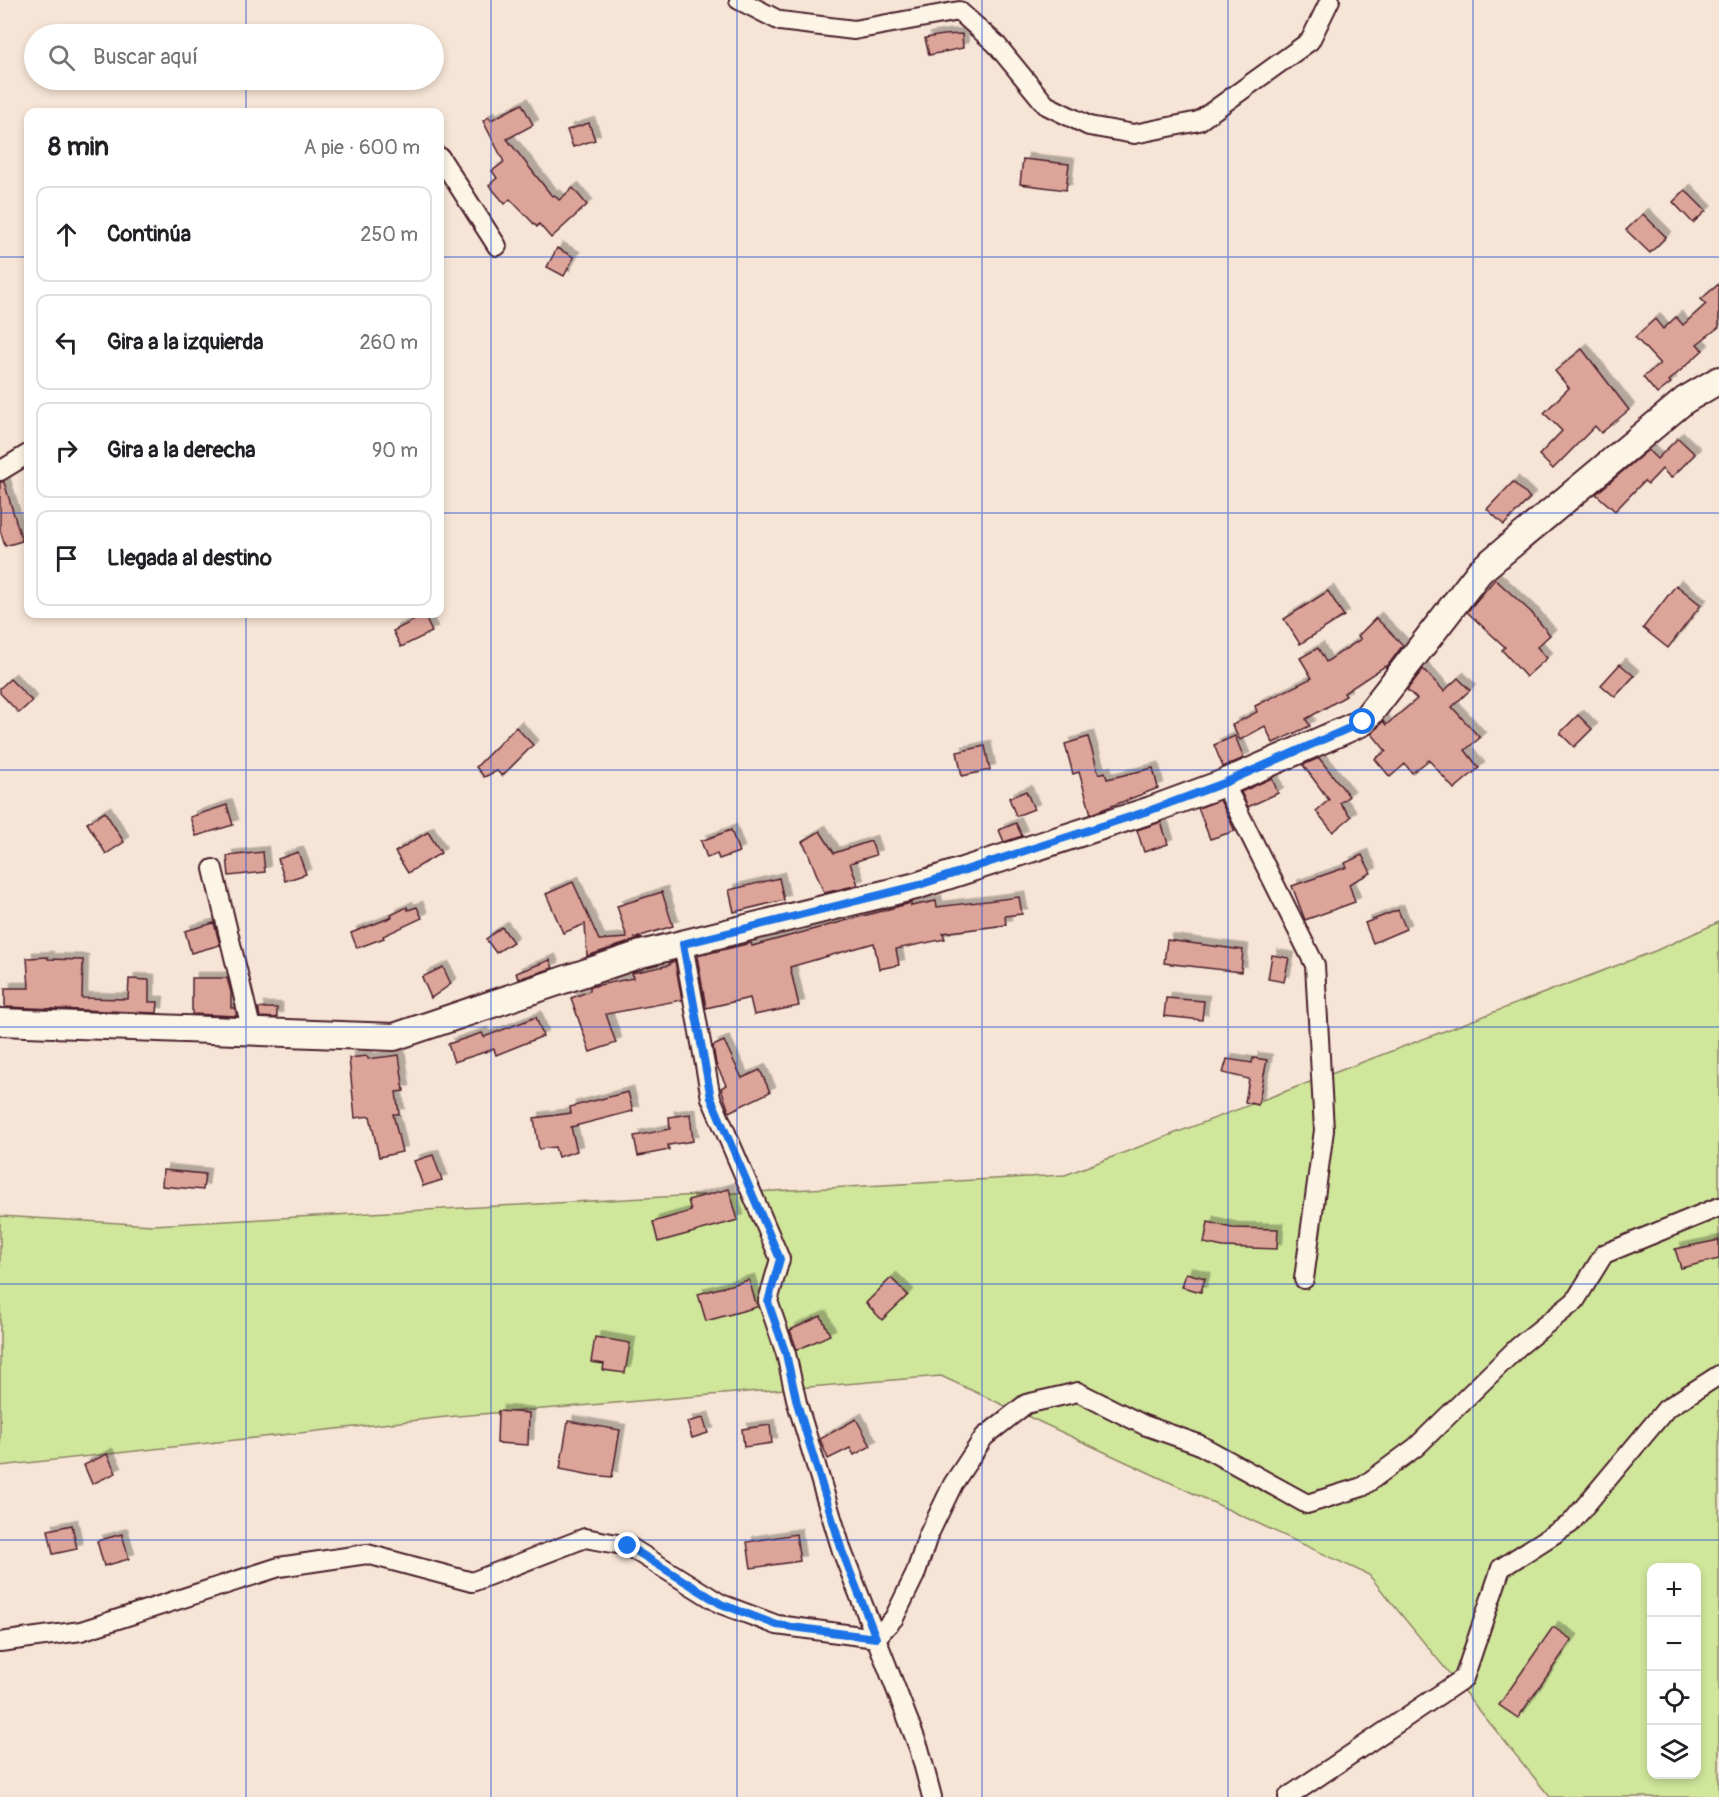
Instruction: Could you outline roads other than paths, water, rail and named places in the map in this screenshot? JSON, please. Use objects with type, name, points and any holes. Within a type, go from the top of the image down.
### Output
[{"type":"street","points":[[739,0],[780,21],[854,30],[963,6],[1046,105],[1089,126],[1134,134],[1199,121],[1310,41],[1330,0]]},
{"type":"street","points":[[444,163],[497,246]]},
{"type":"street","points":[[0,1022],[394,1037],[641,954],[916,886],[1151,810],[1224,783],[1363,722],[1480,571],[1685,400],[1719,380]]},
{"type":"street","points":[[0,471],[24,456]]},
{"type":"street","points":[[1224,783],[1315,965],[1324,1130],[1304,1279]]},
{"type":"street","points":[[213,869],[252,1032]]},
{"type":"street","points":[[683,944],[711,1098],[780,1259],[768,1302],[786,1354],[797,1403],[842,1551],[919,1748],[932,1797]]},
{"type":"street","points":[[876,1638],[894,1617],[905,1596],[915,1575],[928,1536],[953,1484],[984,1437],[1026,1404],[1078,1392],[1144,1425],[1198,1444],[1306,1504],[1362,1487],[1416,1447],[1518,1347],[1575,1301],[1604,1254],[1719,1206]]},
{"type":"street","points":[[1288,1797],[1464,1678],[1501,1568],[1570,1524],[1666,1408],[1719,1374]]},
{"type":"street","points":[[0,1642],[81,1631],[279,1567],[367,1554],[472,1582],[585,1538],[628,1546],[721,1604],[777,1625],[876,1638]]}]
